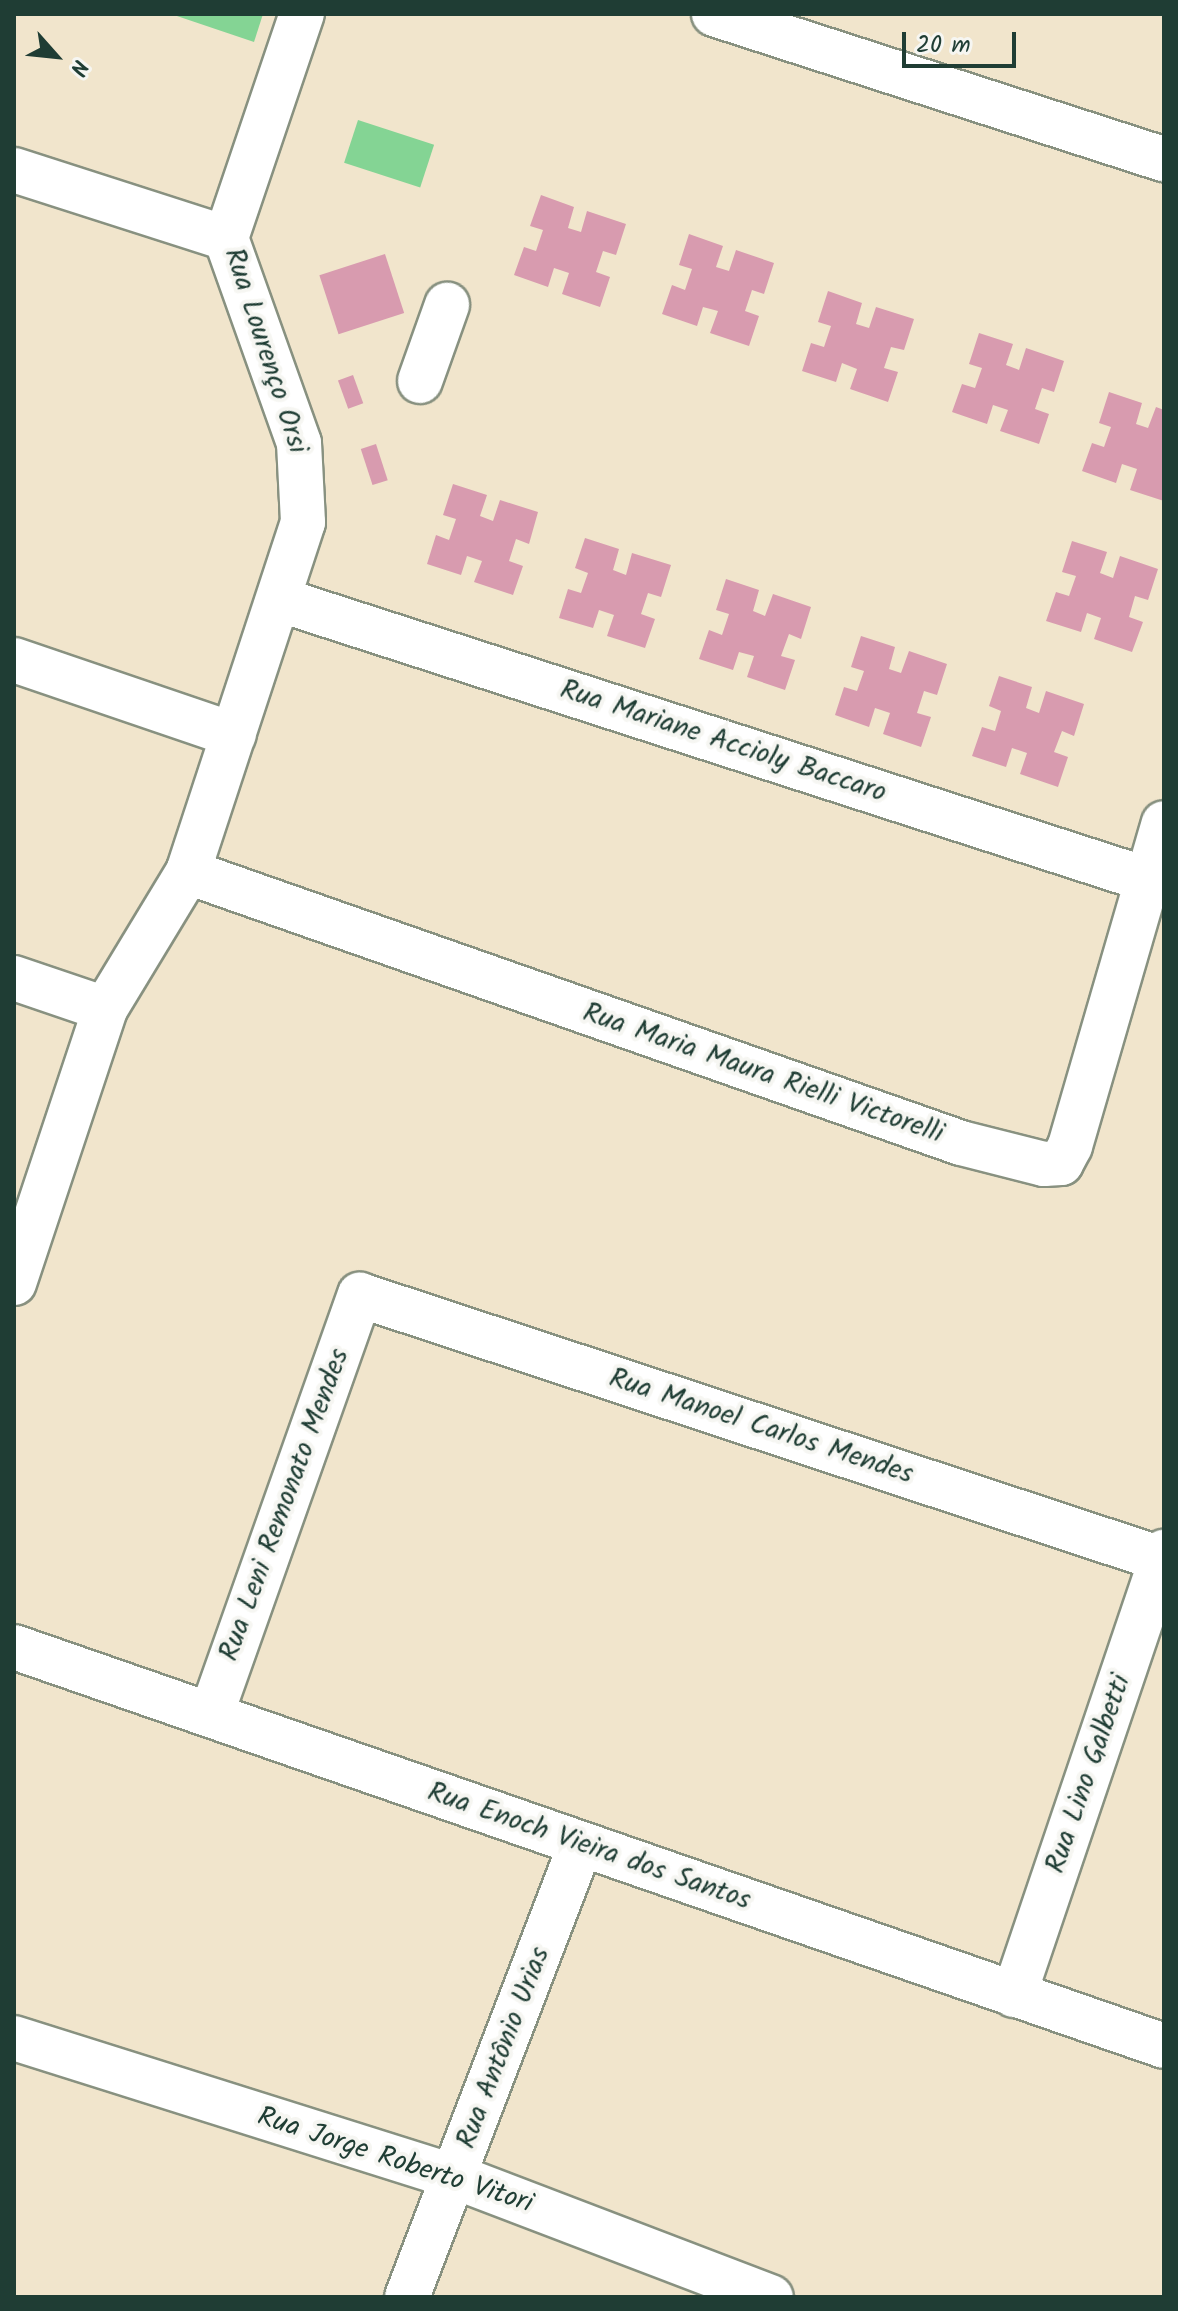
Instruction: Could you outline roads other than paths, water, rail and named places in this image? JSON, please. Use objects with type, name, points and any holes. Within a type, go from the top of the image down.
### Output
[{"type":"street","name":"Rua Lourenço Orsi","points":[[14,1283],[105,1009],[188,872],[281,600],[303,522],[303,473],[299,443],[226,238],[302,14]]},
{"type":"street","points":[[714,14],[1164,159]]},
{"type":"street","points":[[14,170],[226,238]]},
{"type":"street","points":[[420,381],[447,305]]},
{"type":"street","name":"Rua Mariane Accioly Baccaro","points":[[281,600],[1155,882]]},
{"type":"street","points":[[14,660],[234,735]]},
{"type":"street","points":[[1155,882],[1164,823]]},
{"type":"street","name":"Rua Maria Maura Rielli Victorelli","points":[[188,872],[961,1143],[1044,1164],[1061,1163],[1070,1146],[1155,882]]},
{"type":"street","points":[[14,978],[105,1009]]},
{"type":"street","name":"Rua Manoel Carlos Mendes","points":[[360,1295],[1162,1556]]},
{"type":"street","name":"Rua Leni Remonato Mendes","points":[[211,1715],[360,1295]]},
{"type":"street","name":"Rua Lino Galbetti","points":[[1014,1995],[1162,1556]]},
{"type":"street","name":"Rua Enoch Vieira dos Santos","points":[[14,1647],[1164,2046]]},
{"type":"street","name":"Rua Antônio Urias","points":[[407,2297],[456,2177],[581,1844]]},
{"type":"street","name":"Rua Jorge Roberto Vitori","points":[[14,2038],[456,2177],[771,2297]]}]
